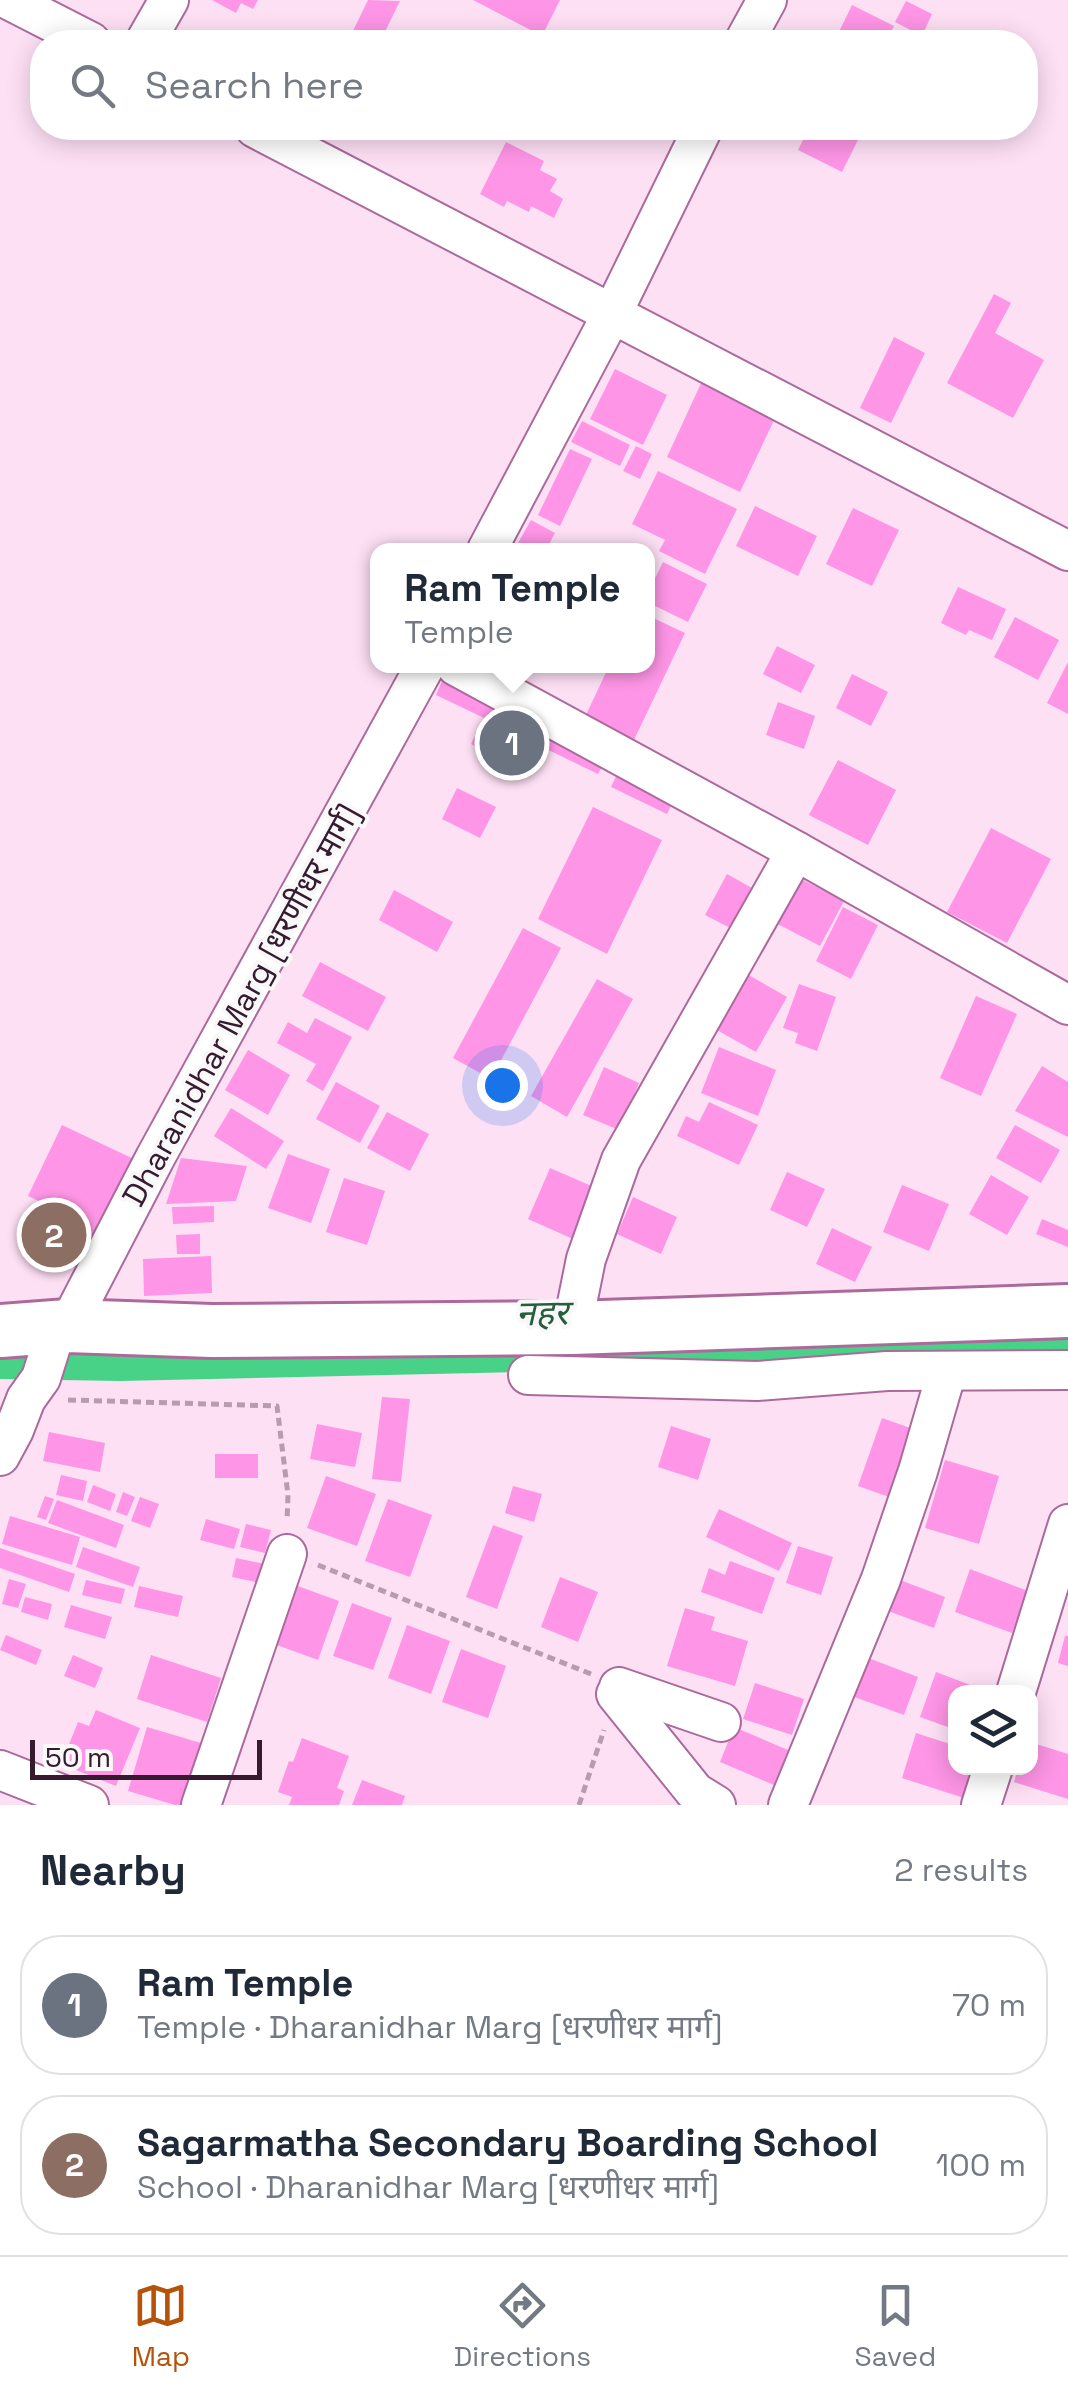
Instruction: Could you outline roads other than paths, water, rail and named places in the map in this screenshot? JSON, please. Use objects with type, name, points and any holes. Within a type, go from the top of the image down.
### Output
[{"type":"street","points":[[10,0],[69,30]]},
{"type":"street","points":[[152,30],[168,0]]},
{"type":"street","points":[[750,30],[766,0]]},
{"type":"street","points":[[278,140],[1068,551]]},
{"type":"street","points":[[491,543],[612,314],[697,140]]},
{"type":"street","name":"Dharanidhar Marg [धरणीधर मार्ग]","points":[[0,1456],[60,1333],[422,673]]},
{"type":"street","points":[[469,673],[796,850],[1068,1005]]},
{"type":"street","points":[[572,1328],[586,1259],[621,1160],[796,850]]},
{"type":"street","points":[[0,1332],[572,1328],[1068,1311]]},
{"type":"street","points":[[528,1375],[757,1381],[887,1371],[1068,1370]]},
{"type":"street","points":[[788,1805],[881,1579],[947,1371]]},
{"type":"street","points":[[1018,1685],[1068,1524]]},
{"type":"street","points":[[201,1805],[287,1554]]},
{"type":"street","points":[[716,1805],[695,1792],[617,1690],[721,1722]]},
{"type":"street","points":[[0,1770],[89,1805]]},
{"type":"street","points":[[981,1805],[990,1775]]},
{"type":"waterway","name":"नहर","points":[[0,1363],[120,1365],[1068,1344]]},
{"type":"place","name":"Ram Temple","points":[[512,743]]},
{"type":"place","name":"Sagarmatha Secondary Boarding School","points":[[54,1235]]}]
